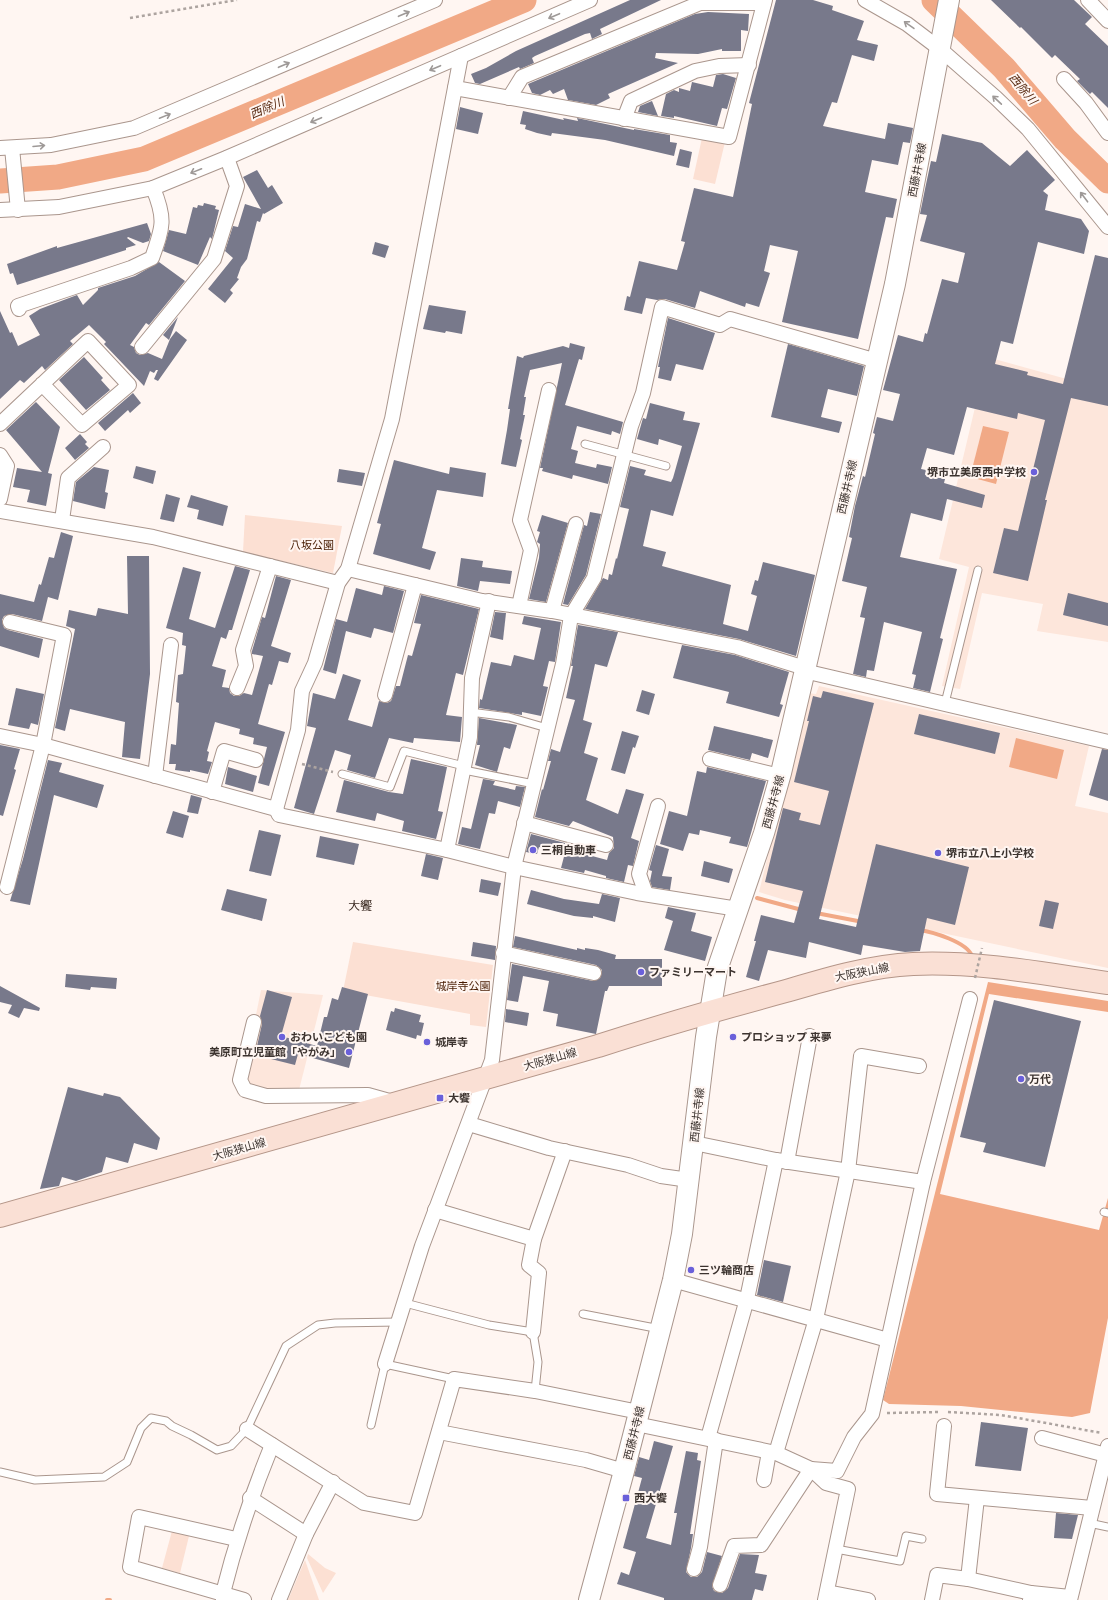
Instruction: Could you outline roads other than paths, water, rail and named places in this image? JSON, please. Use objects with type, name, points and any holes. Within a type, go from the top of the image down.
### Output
[{"type":"main road","name":"西藤井寺線","points":[[589,1600],[673,1280],[682,1234],[709,1012],[717,970],[764,833],[780,776],[895,284],[949,0]]},
{"type":"main road","name":"大阪狭山線","points":[[0,1216],[832,978],[875,969],[912,964],[943,963],[1006,968],[1108,983]]},
{"type":"street","points":[[17,206],[9,152],[134,128],[200,102],[435,0]]},
{"type":"street","points":[[0,210],[17,206],[58,207],[153,188],[227,158],[590,0]]},
{"type":"street","points":[[865,0],[941,43],[1028,129],[1108,227]]},
{"type":"street","points":[[1088,0],[1108,21]]},
{"type":"street","points":[[455,88],[509,98],[624,119],[729,137],[765,2],[700,3],[522,77],[509,98]]},
{"type":"street","points":[[276,810],[298,730],[302,691],[315,663],[338,583],[348,570],[392,419],[461,56]]},
{"type":"street","points":[[624,119],[631,101],[695,71],[719,66],[749,65]]},
{"type":"street","points":[[1064,79],[1086,103],[1108,133]]},
{"type":"street","points":[[142,347],[214,259],[237,186],[227,158]]},
{"type":"street","points":[[20,309],[18,306],[131,268],[152,258],[162,232],[162,208],[153,188]]},
{"type":"street","points":[[385,1364],[435,1210],[487,1077],[492,1060],[503,953],[514,868],[524,823],[563,664],[572,616],[594,578],[631,426],[643,393],[662,307],[720,325],[730,319],[877,360]]},
{"type":"street","points":[[0,424],[42,384],[88,341],[129,385],[82,425],[42,384]]},
{"type":"street","points":[[519,606],[531,550],[520,520],[549,390]]},
{"type":"street","points":[[62,520],[68,478],[104,447]]},
{"type":"street","points":[[0,455],[7,466],[0,499]]},
{"type":"street","points":[[0,511],[62,520],[153,537],[338,583]]},
{"type":"street","points":[[552,611],[576,524]]},
{"type":"street","points":[[238,688],[246,666],[243,650],[270,566]]},
{"type":"street","points":[[348,570],[482,601],[552,611],[737,647],[805,670],[1108,742]]},
{"type":"street","points":[[385,695],[415,585]]},
{"type":"street","points":[[447,850],[470,737],[472,678],[489,601]]},
{"type":"street","points":[[7,887],[44,745],[64,635],[10,622]]},
{"type":"street","points":[[155,776],[171,645]]},
{"type":"street","points":[[0,736],[44,745],[276,810],[279,815],[447,850],[514,868],[646,894],[738,909]]},
{"type":"street","points":[[212,792],[224,750],[256,760]]},
{"type":"street","points":[[710,759],[780,776]]},
{"type":"street","points":[[646,894],[639,874],[658,806]]},
{"type":"street","points":[[524,823],[606,845]]},
{"type":"street","points":[[503,953],[594,973]]},
{"type":"street","points":[[810,1469],[837,1471],[854,1437],[872,1414],[923,1182],[970,999]]},
{"type":"street","points":[[254,1022],[240,1080],[245,1090],[266,1096],[368,1096],[395,1103]]},
{"type":"street","points":[[694,1569],[700,1547],[712,1439],[782,1161],[810,1036]]},
{"type":"street","points":[[764,1480],[816,1319],[848,1171],[861,1056],[919,1066]]},
{"type":"street","points":[[469,1124],[565,1151],[628,1165],[661,1176],[689,1180]]},
{"type":"street","points":[[694,1143],[782,1161],[923,1182]]},
{"type":"street","points":[[533,1332],[539,1272],[529,1265],[534,1239],[565,1151]]},
{"type":"street","points":[[435,1210],[534,1239]]},
{"type":"street","points":[[673,1280],[747,1299],[888,1340]]},
{"type":"street","points":[[247,1429],[364,1503],[415,1513],[454,1379],[535,1391],[712,1439],[772,1453],[810,1469],[826,1483],[848,1489],[826,1596],[868,1600]]},
{"type":"street","points":[[944,1426],[937,1494],[1092,1508]]},
{"type":"street","points":[[439,1432],[586,1460],[624,1471]]},
{"type":"street","points":[[932,1600],[937,1576],[968,1579],[1031,1596],[1070,1599],[1107,1451],[1042,1438]]},
{"type":"street","points":[[223,1596],[236,1540],[250,1498],[272,1445]]},
{"type":"street","points":[[720,1585],[734,1546],[761,1545],[810,1469]]},
{"type":"street","points":[[279,1600],[306,1534],[333,1482]]},
{"type":"street","points":[[250,1498],[306,1534]]},
{"type":"street","points":[[968,1579],[977,1498]]},
{"type":"street","points":[[236,1540],[139,1517],[130,1567],[223,1596],[244,1600]]},
{"type":"lane","points":[[584,444],[666,466]]},
{"type":"lane","points":[[946,704],[978,570]]},
{"type":"lane","points":[[470,712],[508,717],[547,728]]},
{"type":"lane","points":[[342,774],[390,787],[404,751],[464,768],[534,784]]},
{"type":"lane","points":[[404,1303],[489,1326],[533,1332],[538,1362],[535,1391]]},
{"type":"lane","points":[[583,1314],[660,1329]]},
{"type":"lane","points":[[0,1472],[35,1480],[104,1477],[127,1462],[141,1428],[151,1418],[166,1421],[172,1426],[217,1450],[231,1446],[247,1429],[286,1346],[318,1325],[335,1323],[399,1322]]},
{"type":"lane","points":[[371,1425],[385,1364],[454,1379]]},
{"type":"lane","points":[[1089,1523],[1108,1527]]},
{"type":"lane","points":[[836,1549],[900,1561],[906,1536],[922,1539]]},
{"type":"waterway","name":"西除川","points":[[0,181],[58,177],[144,159],[524,0]]},
{"type":"waterway","name":"西除川","points":[[934,0],[1004,68],[1065,139],[1108,181]]},
{"type":"waterway","points":[[757,898],[802,910]]},
{"type":"waterway","points":[[816,913],[863,922]]},
{"type":"waterway","points":[[919,930],[949,938],[964,946],[972,956]]},
{"type":"place","name":"堺市立美原西中学校","points":[[1034,472]]},
{"type":"place","name":"三桐自動車","points":[[533,850]]},
{"type":"place","name":"堺市立八上小学校","points":[[938,853]]},
{"type":"place","name":"ファミリーマート","points":[[641,972]]},
{"type":"place","name":"おわいこども園","points":[[282,1037]]},
{"type":"place","name":"プロショップ 来夢","points":[[733,1037]]},
{"type":"place","name":"城岸寺","points":[[427,1042]]},
{"type":"place","name":"美原町立児童館「やがみ」","points":[[349,1052]]},
{"type":"place","name":"万代","points":[[1021,1079]]},
{"type":"place","name":"大饗","points":[[440,1098]]},
{"type":"place","name":"三ツ輪商店","points":[[691,1270]]},
{"type":"place","name":"西大饗","points":[[626,1498]]},
{"type":"district","name":"大饗","points":[[360,906]]},
{"type":"park label","name":"八坂公園","points":[[312,545]]},
{"type":"park label","name":"城岸寺公園","points":[[463,986]]}]
